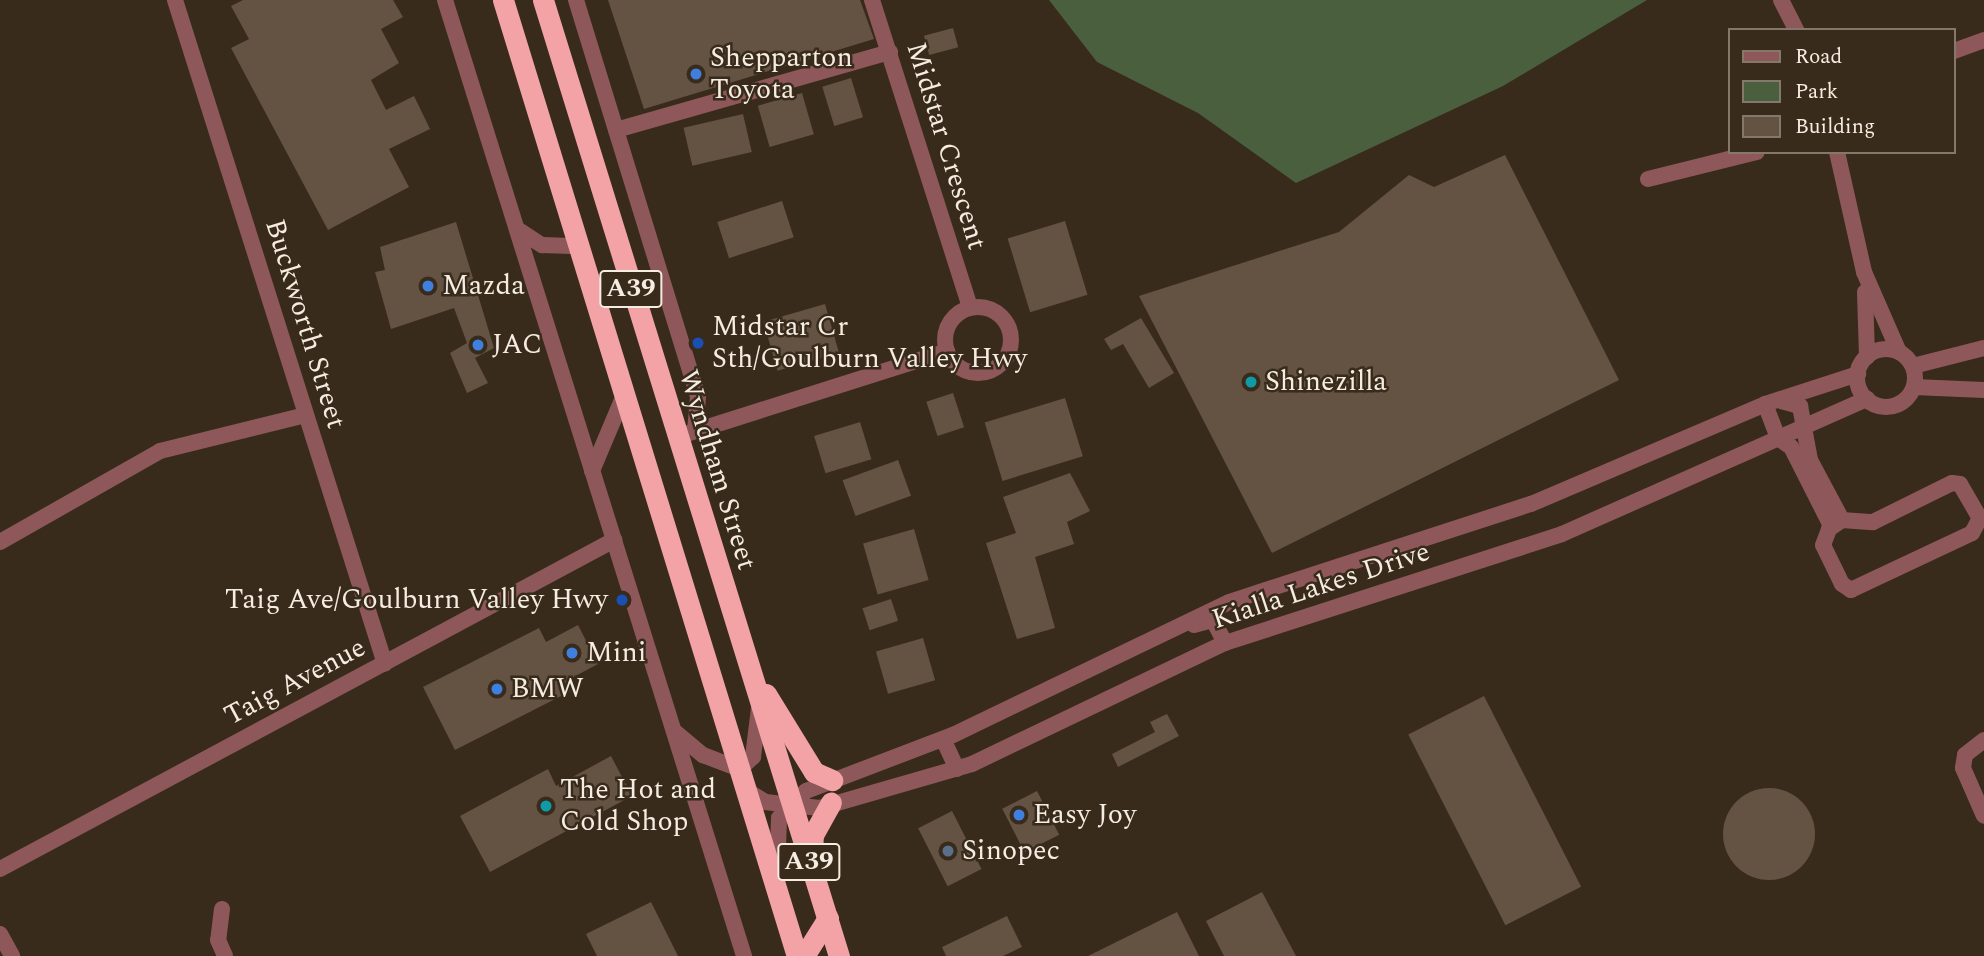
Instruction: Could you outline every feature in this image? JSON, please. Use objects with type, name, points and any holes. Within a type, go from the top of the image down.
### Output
[{"type":"highway","name":"A39","points":[[503,0],[797,956]]},
{"type":"highway","name":"Wyndham Street","points":[[543,0],[622,258],[686,433],[750,669],[839,956]]},
{"type":"highway","points":[[579,246],[612,225]]},
{"type":"highway","points":[[590,280],[622,258]]},
{"type":"highway","points":[[750,669],[814,772],[832,780]]},
{"type":"highway","points":[[811,869],[813,835],[831,803]]},
{"type":"highway","points":[[804,956],[828,918]]},
{"type":"street","name":"Buckworth Street","points":[[175,0],[385,664]]},
{"type":"street","points":[[445,0],[744,956]]},
{"type":"street","points":[[576,0],[698,397],[686,433]]},
{"type":"street","name":"Midstar Crescent","points":[[873,0],[970,309]]},
{"type":"street","points":[[1781,0],[1795,28]]},
{"type":"street","points":[[1956,50],[1984,40]]},
{"type":"street","points":[[616,130],[890,52]]},
{"type":"street","points":[[1648,179],[1749,154]]},
{"type":"street","points":[[1837,154],[1864,272],[1867,356],[1858,374],[1867,399],[1894,406],[1914,387],[1984,390]]},
{"type":"street","points":[[517,229],[542,245],[579,246]]},
{"type":"street","points":[[1864,272],[1899,352],[1913,366],[1914,387]]},
{"type":"street","points":[[970,309],[1002,317],[1011,333],[1008,355],[978,373],[957,366],[947,351],[947,329],[970,309]]},
{"type":"street","points":[[1913,366],[1984,348]]},
{"type":"street","points":[[686,433],[947,351]]},
{"type":"street","points":[[1867,356],[1899,352]]},
{"type":"street","name":"Kialla Lakes Drive","points":[[790,805],[832,780],[943,739],[1137,644],[1278,584],[1531,504],[1765,404],[1858,374]]},
{"type":"street","points":[[592,471],[625,393]]},
{"type":"street","name":"Kialla Lakes Drive","points":[[746,790],[765,802],[790,805],[831,803],[957,769],[1225,643],[1562,534],[1867,399]]},
{"type":"street","points":[[1791,400],[1807,425],[1810,460],[1837,523],[1791,447],[1778,438],[1765,404],[1791,400]]},
{"type":"street","points":[[0,542],[160,452],[306,415]]},
{"type":"street","points":[[1952,483],[1960,484],[1980,519],[1972,534],[1851,590],[1842,584],[1823,545],[1837,523],[1873,522],[1952,483]]},
{"type":"street","name":"Taig Avenue","points":[[0,869],[614,540]]},
{"type":"street","points":[[1137,644],[1208,620],[1225,643]]},
{"type":"street","points":[[674,731],[703,755],[740,769],[753,757],[760,700]]},
{"type":"street","points":[[943,739],[957,769]]},
{"type":"street","points":[[1984,740],[1965,755],[1963,768],[1984,816]]},
{"type":"street","points":[[776,890],[779,818],[790,805]]},
{"type":"street","points":[[222,909],[218,940],[226,956]]},
{"type":"street","points":[[0,934],[12,956]]},
{"type":"green space","points":[[1049,0],[1647,0],[1503,86],[1296,183],[1198,113],[1097,62]]},
{"type":"building","points":[[243,0],[393,0],[403,17],[381,29],[399,63],[371,80],[386,110],[414,96],[430,129],[389,149],[409,187],[328,230],[231,48],[249,39],[231,6]]},
{"type":"building","name":"Shepparton Toyota","points":[[608,0],[860,0],[874,39],[644,109]]},
{"type":"building","points":[[953,28],[958,47],[929,55],[924,36]]},
{"type":"building","points":[[851,78],[863,117],[834,126],[822,87]]},
{"type":"building","points":[[802,93],[814,134],[770,147],[758,106]]},
{"type":"building","points":[[743,114],[752,152],[692,166],[684,128]]},
{"type":"building","points":[[1505,155],[1619,380],[1272,553],[1139,296],[1339,232],[1409,175],[1434,187]]},
{"type":"building","points":[[782,201],[794,237],[729,258],[717,222]]},
{"type":"building","points":[[1065,221],[1088,295],[1030,312],[1008,239]]},
{"type":"building","name":"Mazda","points":[[456,222],[494,348],[475,358],[488,383],[467,393],[450,353],[467,343],[454,308],[391,329],[375,272],[385,270],[380,247]]},
{"type":"building","points":[[825,304],[839,353],[778,371],[763,322]]},
{"type":"building","points":[[1141,318],[1174,373],[1149,388],[1123,344],[1111,350],[1104,339]]},
{"type":"building","points":[[953,393],[964,427],[937,436],[926,402]]},
{"type":"building","points":[[1065,398],[1083,456],[1003,481],[985,423]]},
{"type":"building","points":[[860,422],[871,459],[825,473],[814,436]]},
{"type":"building","points":[[898,460],[911,496],[856,516],[843,480]]},
{"type":"building","points":[[1070,473],[1090,511],[1067,522],[1074,544],[1035,557],[1055,628],[1017,639],[986,543],[1016,533],[1003,497]]},
{"type":"building","points":[[914,529],[929,580],[878,595],[863,544]]},
{"type":"building","points":[[891,599],[898,621],[870,630],[862,608]]},
{"type":"building","name":"BMW","points":[[578,625],[598,664],[566,681],[571,691],[455,750],[423,687],[539,628],[546,642]]},
{"type":"building","points":[[923,638],[935,680],[888,694],[876,652]]},
{"type":"building","points":[[1484,696],[1581,887],[1505,925],[1408,735]]},
{"type":"building","points":[[1167,714],[1179,736],[1118,767],[1112,754],[1155,732],[1150,722]]},
{"type":"building","name":"The Hot and Cold Shop","points":[[611,756],[632,796],[490,872],[460,816],[548,769],[556,786]]},
{"type":"building","points":[[1760,788],[1778,788],[1795,795],[1808,808],[1815,825],[1815,843],[1808,860],[1795,873],[1778,880],[1760,880],[1743,873],[1730,860],[1723,843],[1723,825],[1730,808],[1743,795]]},
{"type":"building","points":[[1037,791],[1059,835],[1024,852],[1002,809]]},
{"type":"building","points":[[952,811],[982,869],[948,886],[918,828]]},
{"type":"building","points":[[1262,892],[1296,956],[1224,956],[1206,921]]},
{"type":"building","points":[[651,902],[678,956],[597,956],[586,934]]},
{"type":"building","points":[[1177,912],[1199,956],[1088,956]]},
{"type":"building","points":[[1007,916],[1022,947],[1003,956],[946,956],[942,947]]},
{"type":"place","name":"Shepparton Toyota","points":[[696,74]]},
{"type":"place","name":"Mazda","points":[[428,286]]},
{"type":"place","name":"Midstar Cr Sth/Goulburn Valley Hwy","points":[[698,343]]},
{"type":"place","name":"JAC","points":[[478,345]]},
{"type":"place","name":"Shinezilla","points":[[1251,382]]},
{"type":"place","name":"Taig Ave/Goulburn Valley Hwy","points":[[622,600]]},
{"type":"place","name":"Mini","points":[[572,653]]},
{"type":"place","name":"BMW","points":[[497,689]]},
{"type":"place","name":"The Hot and Cold Shop","points":[[546,806]]},
{"type":"place","name":"Easy Joy","points":[[1019,815]]},
{"type":"place","name":"Sinopec","points":[[948,851]]}]
